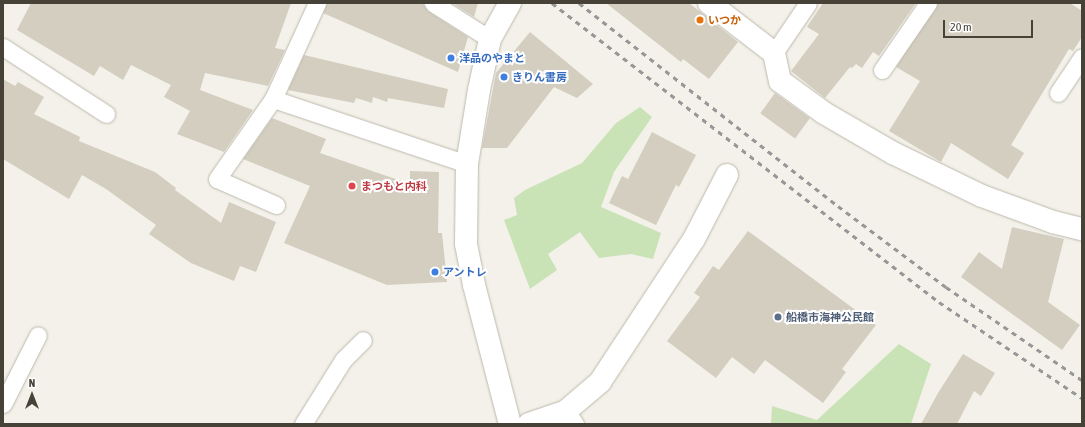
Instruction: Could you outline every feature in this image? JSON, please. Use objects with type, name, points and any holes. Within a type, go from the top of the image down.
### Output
[{"type":"street","points":[[510,3],[490,39],[479,90],[467,164],[466,244],[474,285],[510,424]]},
{"type":"street","points":[[709,3],[774,53],[780,81],[824,113],[886,149],[982,196],[1053,222],[1082,229]]},
{"type":"street","points":[[529,424],[570,418],[600,382],[694,239],[727,175]]},
{"type":"lane","points":[[276,205],[217,179],[273,99],[317,3]]},
{"type":"lane","points":[[433,3],[490,39]]},
{"type":"lane","points":[[774,53],[808,3]]},
{"type":"lane","points":[[882,70],[928,3]]},
{"type":"lane","points":[[3,47],[106,114]]},
{"type":"lane","points":[[1058,93],[1082,57]]},
{"type":"lane","points":[[273,99],[467,164]]},
{"type":"lane","points":[[3,404],[38,335]]},
{"type":"lane","points":[[302,424],[343,360],[363,340]]},
{"type":"green space","points":[[640,107],[652,117],[614,172],[601,207],[661,233],[653,259],[631,254],[599,258],[580,232],[548,254],[557,270],[530,289],[504,220],[517,215],[514,198],[525,190],[582,163],[616,123]]},
{"type":"green space","points":[[899,344],[931,364],[911,424],[771,424],[772,406],[817,420]]},
{"type":"building","points":[[31,3],[291,3],[275,48],[285,50],[268,86],[205,73],[200,90],[253,110],[224,152],[177,134],[190,111],[164,97],[171,85],[131,65],[123,80],[100,66],[94,76],[17,30]]},
{"type":"building","points":[[327,3],[423,3],[428,11],[468,37],[458,72],[323,13]]},
{"type":"building","points":[[452,3],[478,3],[474,17]]},
{"type":"building","points":[[606,3],[689,3],[738,42],[709,79],[683,59],[681,62]]},
{"type":"building","points":[[823,3],[916,3],[879,56],[873,52],[862,68],[856,64],[852,68],[850,67],[825,98],[791,71],[819,34],[807,27]]},
{"type":"building","points":[[938,3],[1070,3],[1082,11],[1082,37],[1073,51],[1069,49],[1011,145],[1024,153],[1008,179],[951,143],[941,162],[889,131],[920,81],[896,67]]},
{"type":"building","points":[[530,32],[593,84],[577,98],[554,87],[507,148],[482,148],[496,73]]},
{"type":"building","points":[[304,55],[448,89],[444,108],[388,98],[387,102],[373,97],[372,103],[356,98],[354,103],[288,90]]},
{"type":"building","points":[[3,79],[15,86],[18,82],[44,97],[34,114],[80,137],[79,141],[155,172],[176,188],[175,190],[221,223],[229,202],[276,222],[256,272],[240,266],[234,281],[191,263],[149,234],[156,225],[106,189],[82,175],[69,199],[3,159]]},
{"type":"building","points":[[775,93],[810,118],[795,139],[760,113]]},
{"type":"building","points":[[272,118],[326,139],[320,153],[410,184],[410,171],[439,172],[438,233],[442,233],[447,282],[387,285],[284,243],[310,186],[243,159]]},
{"type":"building","points":[[652,132],[696,155],[679,187],[676,185],[656,225],[609,203],[622,176],[628,179]]},
{"type":"building","points":[[1012,227],[1064,239],[1048,302],[1080,325],[1062,350],[961,277],[979,252],[1002,269]]},
{"type":"building","points":[[748,231],[876,325],[842,369],[846,372],[823,403],[765,360],[754,374],[732,357],[716,378],[667,341],[700,297],[694,293],[713,266],[719,270]]},
{"type":"building","points":[[963,354],[995,373],[981,396],[974,391],[957,424],[921,424],[938,393]]},
{"type":"railway","points":[[552,3],[939,302],[1082,398]]},
{"type":"railway","points":[[579,3],[838,206],[946,287],[1082,380]]},
{"type":"place","name":"いつか","points":[[700,20]]},
{"type":"place","name":"洋品のやまと","points":[[451,58]]},
{"type":"place","name":"きりん書房","points":[[504,77]]},
{"type":"place","name":"まつもと内科","points":[[352,186]]},
{"type":"place","name":"アントレ","points":[[435,272]]},
{"type":"place","name":"船橋市海神公民館","points":[[778,317]]}]
